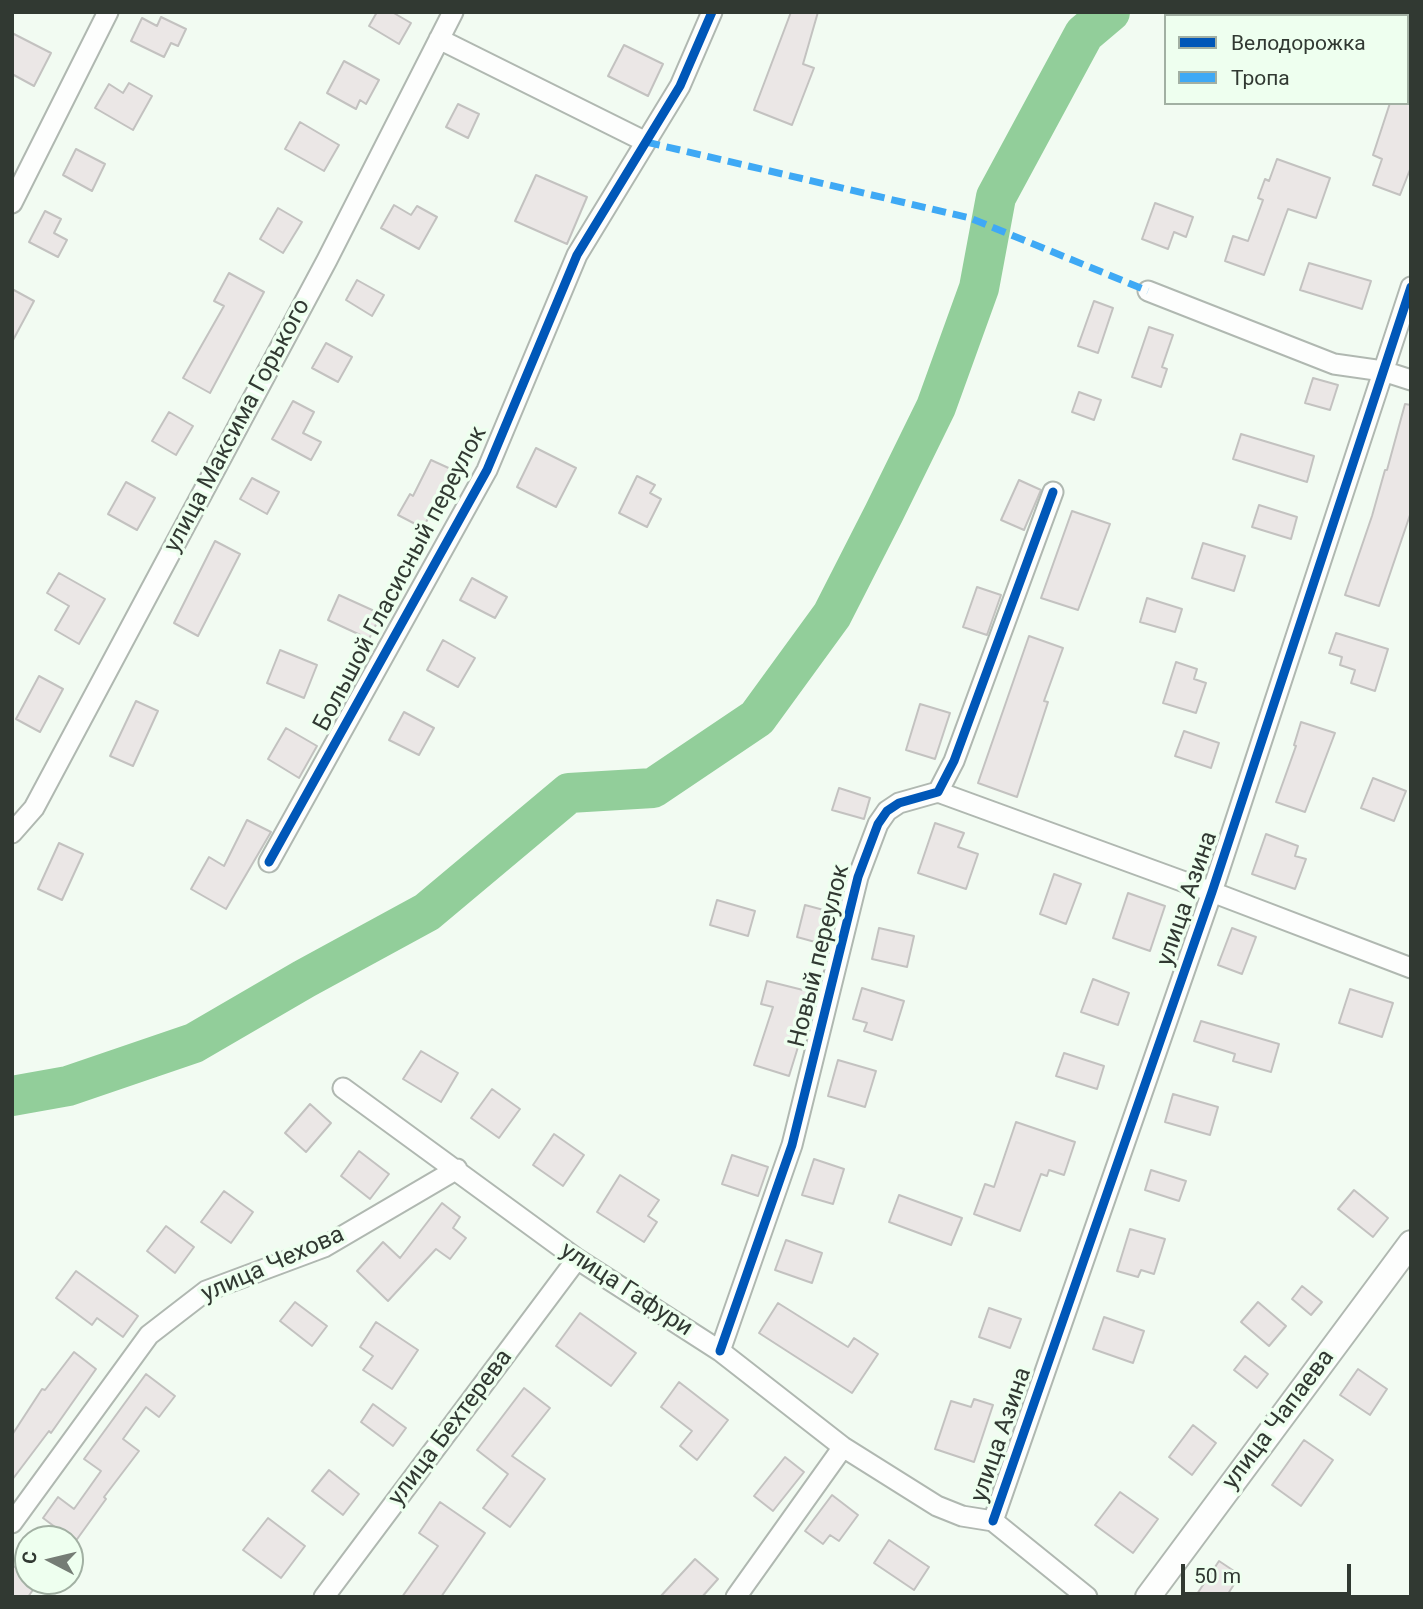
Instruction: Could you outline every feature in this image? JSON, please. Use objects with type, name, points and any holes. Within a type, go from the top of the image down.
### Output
[{"type":"street","points":[[12,203],[108,12]]},
{"type":"street","name":"Большой Гласисный переулок","points":[[269,863],[487,470],[577,255],[680,86],[712,12]]},
{"type":"street","name":"улица Максима Горького","points":[[12,833],[34,807],[48,783],[327,260],[439,39],[448,14]]},
{"type":"street","points":[[439,39],[646,142]]},
{"type":"street","name":"улица Азина","points":[[993,1521],[1212,892],[1411,287]]},
{"type":"street","points":[[1148,291],[1334,364],[1383,371],[1411,380]]},
{"type":"street","points":[[1053,492],[954,761],[938,792],[1411,968]]},
{"type":"street","name":"Новый переулок","points":[[720,1351],[792,1144],[858,877],[878,824],[887,811],[899,803],[938,792]]},
{"type":"street","name":"улица Гафури","points":[[343,1088],[577,1259],[720,1351],[843,1447],[937,1506],[962,1516],[993,1521],[1087,1597]]},
{"type":"street","name":"улица Чехова","points":[[12,1523],[149,1335],[206,1291],[324,1247],[457,1169]]},
{"type":"street","name":"улица Чапаева","points":[[1148,1597],[1411,1243]]},
{"type":"street","name":"улица Бехтерева","points":[[324,1597],[577,1259]]},
{"type":"street","points":[[736,1597],[843,1447]]},
{"type":"building","points":[[377,12],[392,12],[411,23],[399,44],[369,26]]},
{"type":"building","points":[[791,12],[818,12],[803,64],[814,68],[792,125],[754,110]]},
{"type":"building","points":[[161,17],[186,29],[178,46],[171,43],[164,57],[131,41],[142,18],[157,26]]},
{"type":"building","points":[[12,33],[51,53],[34,86],[12,74]]},
{"type":"building","points":[[624,45],[663,64],[648,96],[608,76]]},
{"type":"building","points":[[344,61],[379,80],[366,104],[360,100],[356,109],[327,93]]},
{"type":"building","points":[[129,83],[152,96],[133,130],[95,108],[109,84],[123,93]]},
{"type":"building","points":[[1411,103],[1411,167],[1400,195],[1373,185],[1382,159],[1373,155],[1389,105]]},
{"type":"building","points":[[458,104],[479,114],[468,138],[446,127]]},
{"type":"building","points":[[300,122],[339,145],[324,171],[285,149]]},
{"type":"building","points":[[76,149],[105,164],[92,191],[63,175]]},
{"type":"building","points":[[1277,159],[1330,178],[1316,218],[1288,209],[1264,275],[1225,261],[1233,236],[1248,241],[1263,200],[1258,198],[1265,179],[1269,181]]},
{"type":"building","points":[[536,175],[587,197],[567,244],[515,221]]},
{"type":"building","points":[[1155,203],[1193,217],[1186,237],[1174,232],[1168,249],[1142,239]]},
{"type":"building","points":[[394,205],[411,215],[417,206],[437,217],[419,249],[381,228]]},
{"type":"building","points":[[278,208],[302,222],[283,253],[260,239]]},
{"type":"building","points":[[45,211],[61,219],[54,233],[67,240],[58,257],[29,242]]},
{"type":"building","points":[[1309,263],[1371,281],[1362,309],[1300,290]]},
{"type":"building","points":[[229,273],[264,292],[210,393],[183,378],[224,306],[214,301]]},
{"type":"building","points":[[357,280],[384,295],[372,316],[346,300]]},
{"type":"building","points":[[12,289],[34,301],[12,342]]},
{"type":"building","points":[[1094,301],[1113,308],[1098,353],[1078,346]]},
{"type":"building","points":[[1149,327],[1173,335],[1162,367],[1167,369],[1161,387],[1132,377]]},
{"type":"building","points":[[326,343],[352,357],[338,382],[312,368]]},
{"type":"building","points":[[1313,378],[1338,385],[1330,410],[1305,403]]},
{"type":"building","points":[[1079,392],[1101,400],[1094,420],[1072,412]]},
{"type":"building","points":[[293,401],[314,412],[303,433],[321,442],[311,460],[272,439]]},
{"type":"building","points":[[1405,404],[1411,405],[1411,512],[1379,606],[1345,595],[1387,470]]},
{"type":"building","points":[[169,412],[193,426],[176,455],[152,441]]},
{"type":"building","points":[[1241,434],[1314,456],[1307,482],[1233,459]]},
{"type":"building","points":[[536,448],[576,468],[556,507],[517,487]]},
{"type":"building","points":[[431,460],[453,470],[423,528],[398,515],[410,494],[413,496]]},
{"type":"building","points":[[637,476],[655,485],[650,493],[661,499],[647,527],[619,513]]},
{"type":"building","points":[[252,478],[279,492],[267,514],[240,499]]},
{"type":"building","points":[[1019,480],[1041,490],[1024,530],[1001,520]]},
{"type":"building","points":[[126,482],[155,498],[137,530],[108,514]]},
{"type":"building","points":[[1259,505],[1297,517],[1291,539],[1252,527]]},
{"type":"building","points":[[1072,511],[1110,524],[1078,610],[1041,598]]},
{"type":"building","points":[[215,541],[240,554],[198,636],[174,623]]},
{"type":"building","points":[[1203,543],[1245,556],[1234,591],[1192,578]]},
{"type":"building","points":[[59,573],[105,599],[79,644],[55,630],[69,606],[47,593]]},
{"type":"building","points":[[472,578],[507,597],[495,618],[460,600]]},
{"type":"building","points":[[977,587],[1001,595],[987,635],[963,627]]},
{"type":"building","points":[[339,595],[381,614],[369,639],[328,620]]},
{"type":"building","points":[[1147,598],[1182,609],[1175,632],[1140,622]]},
{"type":"building","points":[[1336,633],[1388,649],[1375,691],[1351,683],[1355,670],[1340,665],[1342,657],[1329,653]]},
{"type":"building","points":[[1029,636],[1063,648],[1044,701],[1048,702],[1017,797],[978,783]]},
{"type":"building","points":[[443,640],[475,658],[458,687],[427,670]]},
{"type":"building","points":[[280,650],[317,665],[304,698],[267,683]]},
{"type":"building","points":[[1176,662],[1197,669],[1194,679],[1206,683],[1196,713],[1163,703]]},
{"type":"building","points":[[39,676],[63,689],[40,732],[16,719]]},
{"type":"building","points":[[136,701],[158,711],[133,766],[110,756]]},
{"type":"building","points":[[920,704],[950,713],[935,759],[906,750]]},
{"type":"building","points":[[404,712],[434,728],[419,755],[389,740]]},
{"type":"building","points":[[1301,722],[1335,733],[1305,812],[1276,802],[1296,746],[1294,745]]},
{"type":"building","points":[[286,728],[317,746],[299,778],[268,759]]},
{"type":"building","points":[[1184,731],[1219,743],[1211,768],[1175,756]]},
{"type":"building","points":[[1373,778],[1406,791],[1394,821],[1361,808]]},
{"type":"building","points":[[839,788],[870,798],[864,819],[832,810]]},
{"type":"building","points":[[247,820],[271,832],[226,909],[191,889],[209,857],[224,866]]},
{"type":"building","points":[[935,823],[964,833],[958,847],[978,854],[966,889],[918,873]]},
{"type":"building","points":[[1266,834],[1298,846],[1295,856],[1306,859],[1295,889],[1252,874]]},
{"type":"building","points":[[59,843],[83,854],[62,900],[38,889]]},
{"type":"building","points":[[1054,874],[1081,884],[1066,924],[1040,914]]},
{"type":"building","points":[[1128,893],[1165,906],[1150,951],[1113,938]]},
{"type":"building","points":[[717,900],[755,911],[748,936],[710,925]]},
{"type":"building","points":[[805,905],[835,913],[826,945],[797,937]]},
{"type":"building","points":[[879,928],[914,936],[907,967],[872,959]]},
{"type":"building","points":[[1232,928],[1256,937],[1242,974],[1218,965]]},
{"type":"building","points":[[1093,979],[1129,993],[1118,1025],[1081,1012]]},
{"type":"building","points":[[767,981],[807,991],[793,1045],[798,1047],[789,1076],[754,1065],[773,1007],[761,1004]]},
{"type":"building","points":[[862,988],[904,1001],[892,1040],[864,1031],[867,1023],[853,1019]]},
{"type":"building","points":[[1350,989],[1393,1003],[1382,1037],[1339,1023]]},
{"type":"building","points":[[1201,1021],[1279,1044],[1271,1072],[1233,1061],[1235,1054],[1194,1041]]},
{"type":"building","points":[[421,1051],[458,1073],[441,1102],[403,1079]]},
{"type":"building","points":[[1064,1053],[1104,1066],[1097,1089],[1056,1076]]},
{"type":"building","points":[[838,1060],[876,1071],[865,1107],[828,1096]]},
{"type":"building","points":[[492,1089],[520,1109],[499,1138],[471,1118]]},
{"type":"building","points":[[1173,1094],[1218,1107],[1210,1135],[1165,1122]]},
{"type":"building","points":[[310,1104],[331,1123],[306,1152],[285,1133]]},
{"type":"building","points":[[1016,1122],[1075,1142],[1064,1175],[1049,1170],[1047,1176],[1041,1174],[1020,1231],[974,1214],[985,1184],[994,1187]]},
{"type":"building","points":[[554,1134],[584,1155],[563,1186],[533,1165]]},
{"type":"building","points":[[359,1151],[389,1174],[370,1199],[341,1176]]},
{"type":"building","points":[[732,1155],[768,1167],[758,1196],[722,1184]]},
{"type":"building","points":[[814,1159],[844,1169],[833,1204],[802,1195]]},
{"type":"building","points":[[1151,1170],[1186,1181],[1179,1201],[1145,1190]]},
{"type":"building","points":[[620,1175],[659,1200],[648,1216],[657,1222],[644,1242],[597,1212]]},
{"type":"building","points":[[1354,1190],[1388,1218],[1373,1237],[1338,1209]]},
{"type":"building","points":[[224,1191],[253,1212],[231,1243],[201,1222]]},
{"type":"building","points":[[899,1195],[962,1218],[951,1245],[889,1222]]},
{"type":"building","points":[[442,1203],[460,1217],[453,1228],[466,1238],[450,1259],[436,1249],[388,1301],[357,1271],[383,1242],[400,1258]]},
{"type":"building","points":[[166,1226],[194,1247],[175,1273],[147,1251]]},
{"type":"building","points":[[1130,1229],[1165,1239],[1154,1274],[1141,1270],[1138,1277],[1117,1271]]},
{"type":"building","points":[[786,1240],[822,1253],[812,1283],[775,1270]]},
{"type":"building","points":[[76,1271],[138,1316],[123,1337],[97,1318],[92,1325],[56,1298]]},
{"type":"building","points":[[1302,1286],[1322,1302],[1311,1315],[1292,1299]]},
{"type":"building","points":[[295,1302],[327,1326],[312,1346],[280,1321]]},
{"type":"building","points":[[1258,1302],[1286,1326],[1269,1346],[1241,1322]]},
{"type":"building","points":[[778,1303],[848,1347],[854,1338],[878,1354],[852,1393],[759,1333]]},
{"type":"building","points":[[989,1308],[1021,1319],[1010,1348],[979,1337]]},
{"type":"building","points":[[580,1313],[636,1353],[611,1386],[556,1346]]},
{"type":"building","points":[[1104,1317],[1144,1331],[1133,1363],[1093,1349]]},
{"type":"building","points":[[376,1322],[418,1350],[392,1389],[363,1370],[373,1356],[360,1347]]},
{"type":"building","points":[[74,1352],[96,1369],[51,1433],[49,1431],[12,1480],[12,1435],[42,1389],[45,1390]]},
{"type":"building","points":[[1245,1356],[1268,1374],[1257,1388],[1234,1370]]},
{"type":"building","points":[[1358,1369],[1387,1389],[1370,1415],[1340,1395]]},
{"type":"building","points":[[146,1374],[175,1396],[159,1417],[146,1407],[123,1439],[139,1451],[104,1497],[106,1499],[84,1530],[84,1525],[52,1525],[43,1518],[58,1497],[74,1509],[101,1471],[84,1459]]},
{"type":"building","points":[[679,1382],[728,1420],[697,1460],[680,1446],[692,1431],[661,1407]]},
{"type":"building","points":[[524,1388],[550,1408],[512,1456],[545,1479],[510,1527],[483,1508],[508,1474],[477,1450]]},
{"type":"building","points":[[974,1399],[993,1405],[974,1462],[935,1449],[951,1401],[971,1407]]},
{"type":"building","points":[[373,1404],[406,1428],[393,1446],[361,1422]]},
{"type":"building","points":[[1193,1425],[1216,1443],[1192,1475],[1169,1457]]},
{"type":"building","points":[[1304,1440],[1333,1460],[1301,1506],[1272,1485]]},
{"type":"building","points":[[785,1457],[804,1472],[773,1511],[754,1496]]},
{"type":"building","points":[[329,1470],[359,1494],[343,1515],[312,1491]]},
{"type":"building","points":[[1120,1492],[1158,1519],[1133,1553],[1095,1525]]},
{"type":"building","points":[[832,1495],[858,1515],[839,1541],[830,1535],[823,1544],[805,1531]]},
{"type":"building","points":[[440,1502],[485,1533],[441,1597],[402,1597],[438,1546],[419,1533]]},
{"type":"building","points":[[268,1518],[305,1546],[281,1578],[243,1550]]},
{"type":"building","points":[[889,1540],[929,1567],[914,1590],[874,1563]]},
{"type":"building","points":[[695,1559],[718,1579],[702,1597],[660,1597]]},
{"type":"building","points":[[1219,1561],[1240,1575],[1226,1597],[1195,1597]]},
{"type":"building","points":[[12,1565],[14,1595],[29,1595],[12,1597]]},
{"type":"waterway","points":[[12,1096],[68,1086],[194,1043],[427,912],[569,793],[653,788],[757,718],[832,615],[884,513],[936,407],[979,288],[996,197],[1084,34],[1110,12]]},
{"type":"marked path","points":[[646,142],[970,218],[1148,291]]},
{"type":"cycle path","points":[[269,862],[487,470],[577,255],[680,86],[712,12]]},
{"type":"cycle path","points":[[993,1521],[1212,892],[1411,287]]},
{"type":"cycle path","points":[[720,1351],[792,1145],[858,877],[878,824],[887,811],[899,803],[938,792],[954,761],[1053,492]]}]
